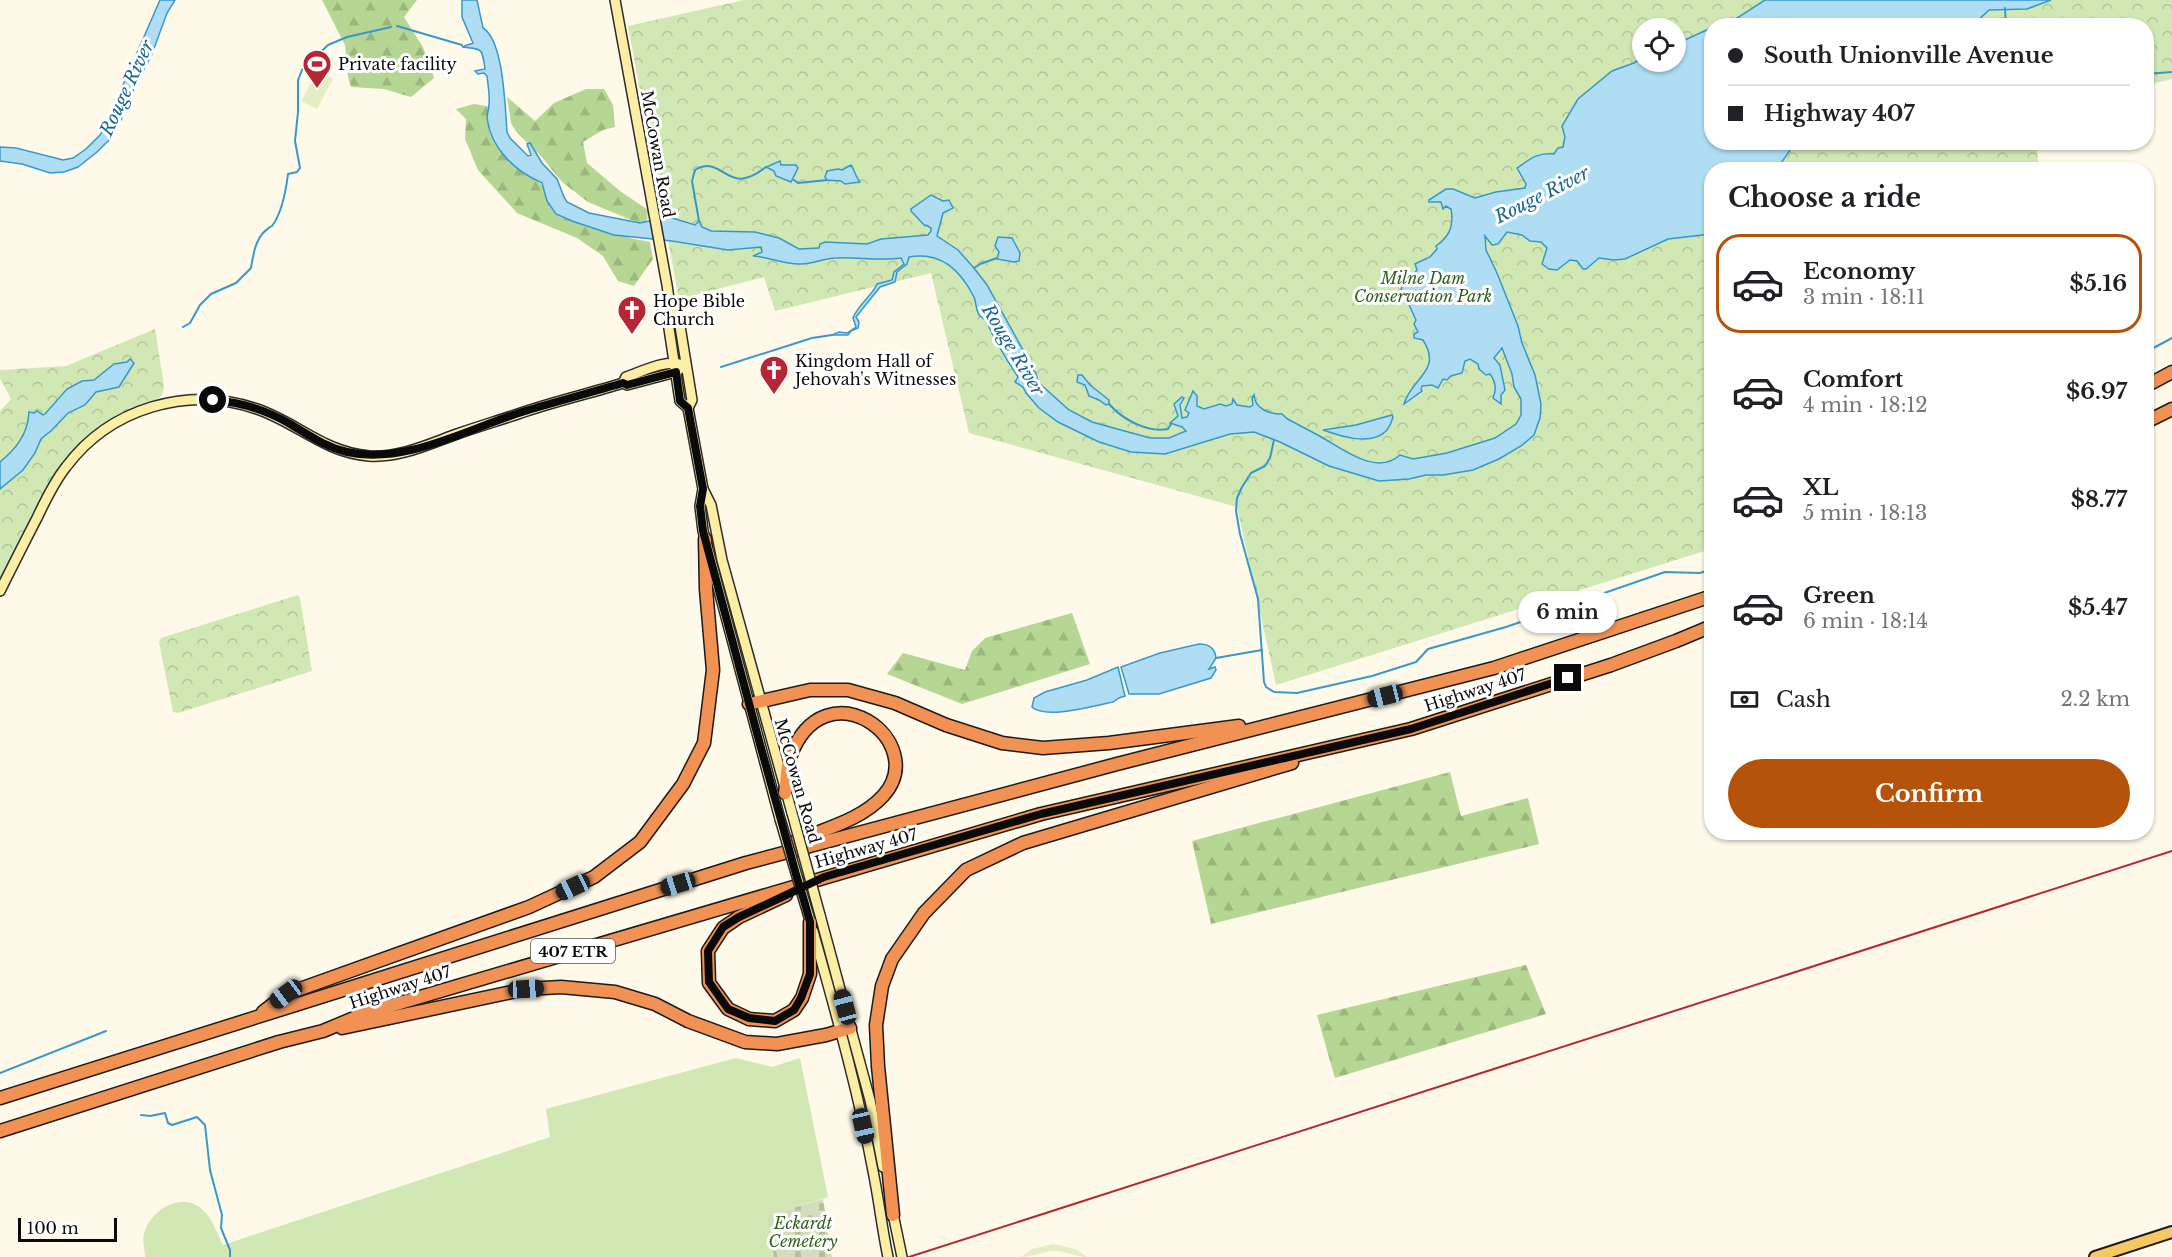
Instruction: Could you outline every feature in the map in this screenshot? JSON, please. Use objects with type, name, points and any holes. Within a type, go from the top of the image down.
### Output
[{"type":"highway","points":[[2154,382],[2172,372]]},
{"type":"highway","points":[[2154,418],[2172,409]]},
{"type":"highway","points":[[256,1017],[286,994],[529,907],[594,877],[640,842],[683,784],[704,743],[713,670],[706,589],[705,539]]},
{"type":"highway","name":"Highway 407","points":[[0,1098],[762,858],[1094,770],[1494,669],[1704,599]]},
{"type":"highway","name":"Highway 407","points":[[0,1131],[323,1030],[366,1013],[1041,814],[1411,729],[1611,664],[1704,629]]},
{"type":"highway","points":[[755,703],[810,690],[848,690],[895,704],[1002,743],[1043,748],[1109,743],[1297,718]]},
{"type":"highway","points":[[762,858],[864,812],[884,795],[893,779],[895,759],[890,742],[862,717],[838,712],[818,719],[798,740],[789,759],[785,793]]},
{"type":"highway","points":[[893,1215],[876,1049],[876,1025],[882,986],[892,959],[924,913],[966,870],[1023,843],[1411,729]]},
{"type":"highway","points":[[813,918],[810,974],[794,1010],[775,1021],[749,1018],[728,1009],[709,982],[708,951],[723,927],[739,917],[824,877]]},
{"type":"highway","points":[[323,1030],[369,1024],[526,989],[561,987],[615,992],[656,1004],[688,1021],[745,1042],[777,1044],[846,1029]]},
{"type":"main road","name":"McCowan Road","points":[[615,0],[671,313],[668,322],[680,401],[688,408]]},
{"type":"main road","name":"McCowan Road","points":[[671,313],[679,320],[692,400],[688,408],[703,489],[711,505],[780,819],[870,1100],[902,1257]]},
{"type":"main road","points":[[0,591],[47,497],[66,467],[98,435],[121,419],[140,410],[178,400],[206,399],[231,402],[274,415],[330,446],[355,453],[381,455],[412,450],[521,412],[623,383],[626,376],[685,365]]},
{"type":"main road","name":"McCowan Road","points":[[703,489],[700,506],[705,539],[755,703],[792,813],[813,918]]},
{"type":"main road","name":"McCowan Road","points":[[846,1029],[888,1257]]},
{"type":"main road","points":[[2095,1257],[2172,1232]]},
{"type":"green space","points":[[322,0],[417,0],[404,17],[423,47],[434,78],[411,97],[384,89],[351,87],[345,45]]},
{"type":"green space","name":"Milne Dam Conservation Park","points":[[744,0],[2172,0],[2172,79],[2154,83],[2154,18],[1704,18],[1704,150],[2037,150],[2038,162],[1704,162],[1704,551],[1276,685],[1237,507],[969,433],[931,273],[775,311],[764,277],[679,299],[628,26]]},
{"type":"green space","name":"Private facility","points":[[318,70],[333,79],[317,109],[301,101]]},
{"type":"green space","points":[[586,89],[604,89],[613,105],[615,127],[603,130],[583,142],[587,163],[620,191],[648,210],[647,222],[636,222],[588,202],[562,182],[541,156],[517,133],[511,123],[507,97],[535,121],[554,103]]},
{"type":"green space","points":[[474,104],[492,107],[493,129],[533,178],[548,190],[601,224],[630,238],[650,242],[653,259],[634,286],[618,281],[603,256],[577,238],[517,213],[478,170],[465,139],[466,119],[456,109]]},
{"type":"green space","points":[[155,329],[164,386],[162,395],[156,400],[134,407],[103,424],[69,455],[45,489],[0,579],[0,411],[11,399],[0,378],[0,370],[66,366]]},
{"type":"green space","points":[[298,595],[312,671],[178,713],[173,712],[159,642],[161,638]]},
{"type":"green space","points":[[1072,613],[1090,664],[962,704],[887,674],[903,653],[965,670],[972,651],[985,638]]},
{"type":"green space","points":[[1450,772],[1461,816],[1528,798],[1539,844],[1211,924],[1192,841]]},
{"type":"green space","points":[[1526,965],[1546,1014],[1335,1078],[1317,1015]]},
{"type":"green space","points":[[736,1058],[772,1067],[800,1058],[828,1197],[766,1216],[774,1257],[145,1257],[143,1236],[147,1227],[157,1213],[171,1204],[186,1202],[200,1207],[212,1222],[223,1245],[550,1137],[546,1109]]},
{"type":"green space","name":"Eckardt Cemetery","points":[[823,1199],[832,1257],[774,1257],[766,1216]]},
{"type":"green space","points":[[1053,1244],[1076,1249],[1087,1257],[1054,1251],[1021,1257],[1032,1249]]},
{"type":"water","name":"Rouge River","points":[[160,0],[175,0],[167,13],[152,54],[112,137],[78,167],[64,172],[50,173],[22,164],[0,161],[0,147],[16,148],[63,160],[73,158],[100,135]]},
{"type":"water","name":"Rouge River","points":[[462,0],[477,0],[483,28],[490,35],[495,46],[502,76],[507,132],[510,138],[528,156],[531,155],[527,144],[530,143],[542,163],[557,179],[567,202],[589,213],[640,223],[669,217],[695,225],[699,221],[702,227],[711,231],[755,232],[779,238],[799,249],[819,248],[820,244],[825,242],[867,244],[881,239],[928,235],[931,228],[925,226],[911,209],[931,195],[943,201],[949,200],[953,208],[943,213],[937,236],[958,250],[987,285],[1029,365],[1036,373],[1038,382],[1069,410],[1092,422],[1150,438],[1169,438],[1186,431],[1170,423],[1178,416],[1174,404],[1182,397],[1184,398],[1180,405],[1182,418],[1187,417],[1189,413],[1185,410],[1193,391],[1197,396],[1197,406],[1204,409],[1220,404],[1226,406],[1232,404],[1233,399],[1237,405],[1250,407],[1253,405],[1254,395],[1257,404],[1264,410],[1282,414],[1361,459],[1381,463],[1391,461],[1400,455],[1413,459],[1447,453],[1495,438],[1516,424],[1521,415],[1521,399],[1514,387],[1512,374],[1502,348],[1494,358],[1500,365],[1505,390],[1501,395],[1501,404],[1493,398],[1495,386],[1490,374],[1486,375],[1479,369],[1478,364],[1470,359],[1465,361],[1462,373],[1451,376],[1447,380],[1443,379],[1438,388],[1432,385],[1422,386],[1422,391],[1404,404],[1428,367],[1429,359],[1423,340],[1414,338],[1414,334],[1418,332],[1414,324],[1416,320],[1404,294],[1400,297],[1402,284],[1409,280],[1417,270],[1415,264],[1430,257],[1437,249],[1436,246],[1448,234],[1452,221],[1451,209],[1446,206],[1443,209],[1441,202],[1429,202],[1429,200],[1446,189],[1453,189],[1475,198],[1525,188],[1526,184],[1517,168],[1534,157],[1554,154],[1558,148],[1563,147],[1565,137],[1562,126],[1578,99],[1612,71],[1632,64],[1632,72],[1686,72],[1686,39],[1704,31],[1704,150],[1790,150],[1782,162],[1704,162],[1704,235],[1668,239],[1625,259],[1599,258],[1586,269],[1583,269],[1577,261],[1570,260],[1557,270],[1549,269],[1542,264],[1547,248],[1541,242],[1530,241],[1522,235],[1507,232],[1498,244],[1492,245],[1485,236],[1486,250],[1518,326],[1535,375],[1541,404],[1540,418],[1534,435],[1499,459],[1473,470],[1379,481],[1329,466],[1254,432],[1230,434],[1165,454],[1131,452],[1099,442],[1058,422],[1039,408],[1023,387],[1015,382],[1018,377],[986,321],[979,315],[969,287],[956,271],[931,257],[909,257],[907,264],[897,272],[895,282],[880,287],[856,317],[859,322],[858,328],[848,335],[832,335],[839,332],[847,333],[856,327],[853,318],[858,309],[877,284],[892,280],[894,272],[904,264],[901,258],[836,258],[793,264],[753,256],[762,252],[761,247],[728,250],[614,235],[556,214],[547,201],[542,183],[523,172],[506,158],[493,140],[487,118],[489,97],[487,76],[475,71],[485,69],[482,53],[478,49],[462,47],[473,43],[462,17]]},
{"type":"water","points":[[1765,0],[2051,0],[2027,9],[1989,10],[1980,18],[1737,18]]},
{"type":"water","points":[[780,161],[781,165],[796,165],[798,168],[791,182],[776,176],[774,171],[766,167]]},
{"type":"water","points":[[851,165],[860,182],[845,184],[841,181],[827,180],[825,177],[827,171],[842,170]]},
{"type":"water","points":[[998,237],[1012,238],[1020,253],[1019,261],[997,259],[999,252],[995,246]]},
{"type":"water","points":[[130,359],[134,363],[119,387],[96,392],[85,405],[68,413],[41,439],[35,453],[23,470],[0,489],[0,462],[11,452],[24,434],[29,412],[37,411],[45,414],[67,389],[82,381],[94,380],[114,364],[127,362]]},
{"type":"water","points":[[1078,375],[1082,375],[1090,385],[1109,400],[1109,404],[1106,405],[1089,396],[1085,385],[1077,382]]},
{"type":"water","points":[[1392,415],[1387,430],[1373,438],[1356,439],[1323,430],[1356,425]]},
{"type":"water","points":[[1199,644],[1211,647],[1214,652],[1216,658],[1209,669],[1215,667],[1216,670],[1211,678],[1159,694],[1129,694],[1121,667],[1160,653]]},
{"type":"water","points":[[1118,667],[1125,696],[1113,702],[1059,712],[1039,711],[1032,707],[1034,698],[1045,692],[1087,680]]},
{"type":"waterway","points":[[2005,8],[2006,18]]},
{"type":"waterway","points":[[397,26],[462,45]]},
{"type":"waterway","points":[[183,327],[190,323],[200,305],[211,294],[236,283],[251,268],[258,240],[272,226],[281,208],[288,174],[297,172],[300,168],[295,141],[298,80],[302,70],[328,45],[347,37],[391,27]]},
{"type":"waterway","points":[[2154,73],[2172,72]]},
{"type":"waterway","points":[[699,221],[692,181],[695,170],[705,166],[713,167],[734,178],[742,179],[753,176],[766,167]]},
{"type":"waterway","points":[[794,180],[798,183],[827,180]]},
{"type":"waterway","points":[[974,268],[997,258]]},
{"type":"waterway","points":[[721,367],[812,338],[832,335]]},
{"type":"waterway","points":[[2154,348],[2172,338]]},
{"type":"waterway","points":[[1109,404],[1128,420],[1144,427],[1160,430],[1168,429],[1171,424]]},
{"type":"waterway","points":[[1274,440],[1270,458],[1265,466],[1251,473],[1242,487],[1237,498],[1236,511],[1258,599],[1264,682],[1266,687],[1274,692],[1297,693],[1372,676],[1416,662],[1428,649],[1506,627],[1665,572],[1704,572]]},
{"type":"waterway","points":[[1216,658],[1262,650]]},
{"type":"waterway","points":[[0,1073],[106,1031]]},
{"type":"waterway","points":[[141,1115],[165,1113],[168,1123],[172,1125],[197,1117],[205,1125],[210,1170],[222,1215],[221,1228],[230,1250],[230,1257]]},
{"type":"railway","points":[[909,1257],[2172,851]]},
{"type":"place","name":"Private facility","points":[[317,90]]},
{"type":"place","name":"Hope Bible Church","points":[[632,336]]},
{"type":"place","name":"Kingdom Hall of Jehovah's Witnesses","points":[[774,396]]},
{"type":"route","points":[[213,400],[242,404],[261,410],[290,423],[318,442],[336,449],[370,456],[412,450],[521,412],[623,383],[627,385],[676,372],[680,401],[688,408],[703,489],[700,506],[703,531],[758,737],[797,878],[803,897],[810,922],[810,974],[808,983],[794,1010],[775,1021],[749,1018],[728,1009],[709,982],[708,951],[723,927],[739,917],[782,897],[803,887],[824,877],[1041,814],[1411,729],[1568,678]]}]
